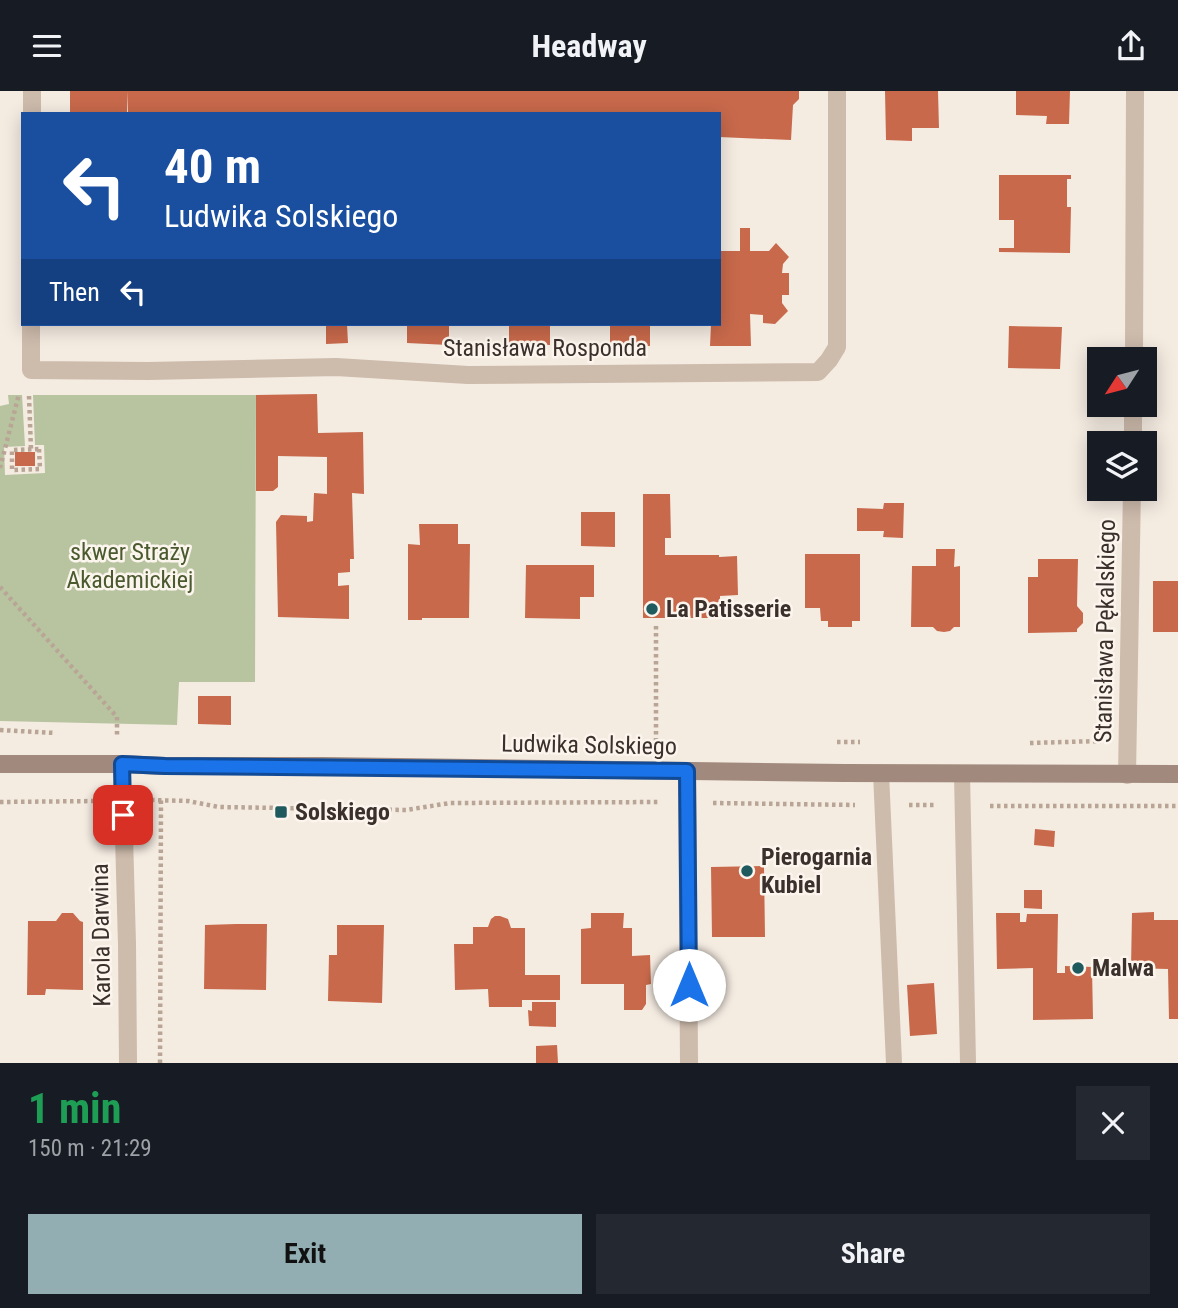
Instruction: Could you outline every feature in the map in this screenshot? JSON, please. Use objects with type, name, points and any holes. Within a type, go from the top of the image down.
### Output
[{"type":"main road","name":"Ludwika Solskiego","points":[[0,764],[1178,774]]},
{"type":"street","points":[[32,91],[32,112]]},
{"type":"street","name":"Stanisława Rosponda","points":[[31,370],[148,371],[336,367],[468,375],[818,372],[837,347],[837,91]]},
{"type":"street","points":[[1134,347],[1135,91]]},
{"type":"street","points":[[30,326],[31,370]]},
{"type":"street","name":"Stanisława Pękalskiego","points":[[1127,775],[1132,501]]},
{"type":"street","name":"Karola Darwina","points":[[122,764],[128,1063]]},
{"type":"street","points":[[687,771],[689,1063]]},
{"type":"lane","points":[[881,773],[894,1063]]},
{"type":"lane","points":[[961,774],[968,1063]]},
{"type":"path","points":[[0,468],[22,384],[31,370]]},
{"type":"path","points":[[29,394],[31,450]]},
{"type":"path","points":[[39,449],[40,469],[12,470],[12,450],[31,450],[39,449]]},
{"type":"path","points":[[0,587],[117,717],[117,736]]},
{"type":"path","points":[[643,741],[656,741],[656,627]]},
{"type":"path","points":[[0,730],[56,733]]},
{"type":"path","points":[[1028,743],[1113,740]]},
{"type":"path","points":[[835,742],[863,742]]},
{"type":"path","points":[[147,800],[188,801],[219,807],[406,810],[450,803],[659,802]]},
{"type":"path","points":[[160,1063],[161,800]]},
{"type":"path","points":[[0,802],[108,801]]},
{"type":"path","points":[[1028,805],[1178,806]]},
{"type":"green space","name":"skwer Straży Akademickiej","points":[[8,395],[22,395],[25,446],[4,447],[5,475],[45,473],[44,445],[35,445],[33,395],[256,395],[255,682],[179,682],[177,725],[0,721],[0,406],[9,404]]},
{"type":"building","points":[[70,91],[127,91],[127,112],[70,112]]},
{"type":"building","points":[[127,91],[799,91],[799,99],[793,105],[791,140],[721,137],[721,112],[128,112]]},
{"type":"building","points":[[885,91],[938,91],[939,128],[912,128],[912,141],[886,140]]},
{"type":"building","points":[[1016,91],[1070,91],[1069,124],[1046,124],[1047,116],[1016,115]]},
{"type":"building","points":[[999,175],[1071,175],[1071,179],[1067,179],[1067,207],[1071,207],[1070,253],[999,252],[999,248],[1014,248],[1014,220],[999,220]]},
{"type":"building","points":[[740,228],[750,228],[750,251],[769,251],[776,243],[789,257],[783,264],[782,273],[789,273],[789,295],[782,295],[782,303],[788,311],[775,324],[763,323],[763,315],[750,314],[751,346],[710,346],[711,326],[721,326],[721,251],[740,251]]},
{"type":"building","points":[[326,326],[347,326],[348,343],[326,344]]},
{"type":"building","points":[[407,326],[449,326],[449,345],[407,343]]},
{"type":"building","points":[[509,326],[550,326],[550,345],[509,345]]},
{"type":"building","points":[[610,326],[650,326],[650,346],[610,346]]},
{"type":"building","points":[[1009,326],[1062,327],[1060,369],[1008,368]]},
{"type":"building","points":[[317,394],[318,433],[363,432],[364,494],[352,493],[354,559],[350,559],[350,572],[338,573],[338,586],[349,585],[349,619],[278,617],[276,522],[281,515],[307,516],[307,522],[313,521],[314,493],[327,494],[327,457],[278,456],[278,487],[273,491],[256,491],[256,395]]},
{"type":"building","points":[[15,452],[35,452],[35,466],[15,466]]},
{"type":"building","points":[[643,494],[670,494],[671,538],[665,538],[665,555],[737,556],[738,595],[720,596],[720,618],[643,618]]},
{"type":"building","points":[[884,503],[904,503],[903,538],[883,537],[884,531],[857,531],[857,508],[883,509]]},
{"type":"building","points":[[581,512],[615,512],[615,547],[581,546]]},
{"type":"building","points":[[419,524],[458,524],[458,544],[470,544],[469,618],[408,620],[408,544],[420,545]]},
{"type":"building","points":[[936,549],[955,549],[954,567],[960,566],[960,627],[944,632],[933,627],[911,627],[912,566],[936,566]]},
{"type":"building","points":[[805,554],[860,554],[860,621],[852,621],[852,627],[828,627],[828,621],[821,621],[820,608],[805,608]]},
{"type":"building","points":[[1038,559],[1078,559],[1077,606],[1083,613],[1083,623],[1077,632],[1028,633],[1028,577],[1038,577]]},
{"type":"building","points":[[526,565],[594,565],[594,597],[580,597],[580,619],[525,618]]},
{"type":"building","points":[[1153,581],[1178,581],[1178,632],[1153,632]]},
{"type":"building","points":[[198,696],[231,696],[231,725],[198,724]]},
{"type":"building","points":[[1035,829],[1055,831],[1054,847],[1034,845]]},
{"type":"building","points":[[764,866],[765,937],[712,937],[711,867]]},
{"type":"building","points":[[1024,890],[1042,890],[1042,909],[1024,908]]},
{"type":"building","points":[[1154,912],[1154,920],[1178,920],[1178,1019],[1169,1019],[1168,969],[1131,968],[1132,913]]},
{"type":"building","points":[[62,913],[73,913],[83,922],[83,990],[46,989],[45,995],[27,995],[28,921],[56,921]]},
{"type":"building","points":[[591,913],[624,913],[623,928],[632,928],[632,956],[650,955],[651,984],[646,985],[646,1004],[642,1010],[624,1010],[624,984],[581,984],[581,929],[591,928]]},
{"type":"building","points":[[996,913],[1020,913],[1020,922],[1026,922],[1027,914],[1058,914],[1057,973],[1065,973],[1065,966],[1092,967],[1093,1019],[1033,1020],[1033,968],[997,969]]},
{"type":"building","points":[[495,916],[508,919],[511,928],[525,928],[525,975],[560,975],[560,1000],[522,1000],[522,1007],[489,1007],[488,989],[455,990],[454,944],[473,944],[473,927],[488,927]]},
{"type":"building","points":[[267,924],[266,990],[204,989],[205,925]]},
{"type":"building","points":[[337,925],[384,925],[382,1003],[328,1001],[329,955],[337,955]]},
{"type":"building","points":[[934,983],[937,1034],[910,1036],[907,985]]},
{"type":"building","points":[[532,1002],[556,1002],[556,1027],[529,1026],[528,1010],[532,1011]]},
{"type":"building","points":[[557,1045],[558,1063],[536,1063],[536,1046]]},
{"type":"place","name":"La Patisserie","points":[[652,609]]},
{"type":"place","name":"Solskiego","points":[[281,812]]},
{"type":"place","name":"Pierogarnia Kubiel","points":[[747,871]]},
{"type":"place","name":"Malwa","points":[[1078,968]]},
{"type":"route","points":[[123,815],[122,764],[687,771],[689,985]]}]
